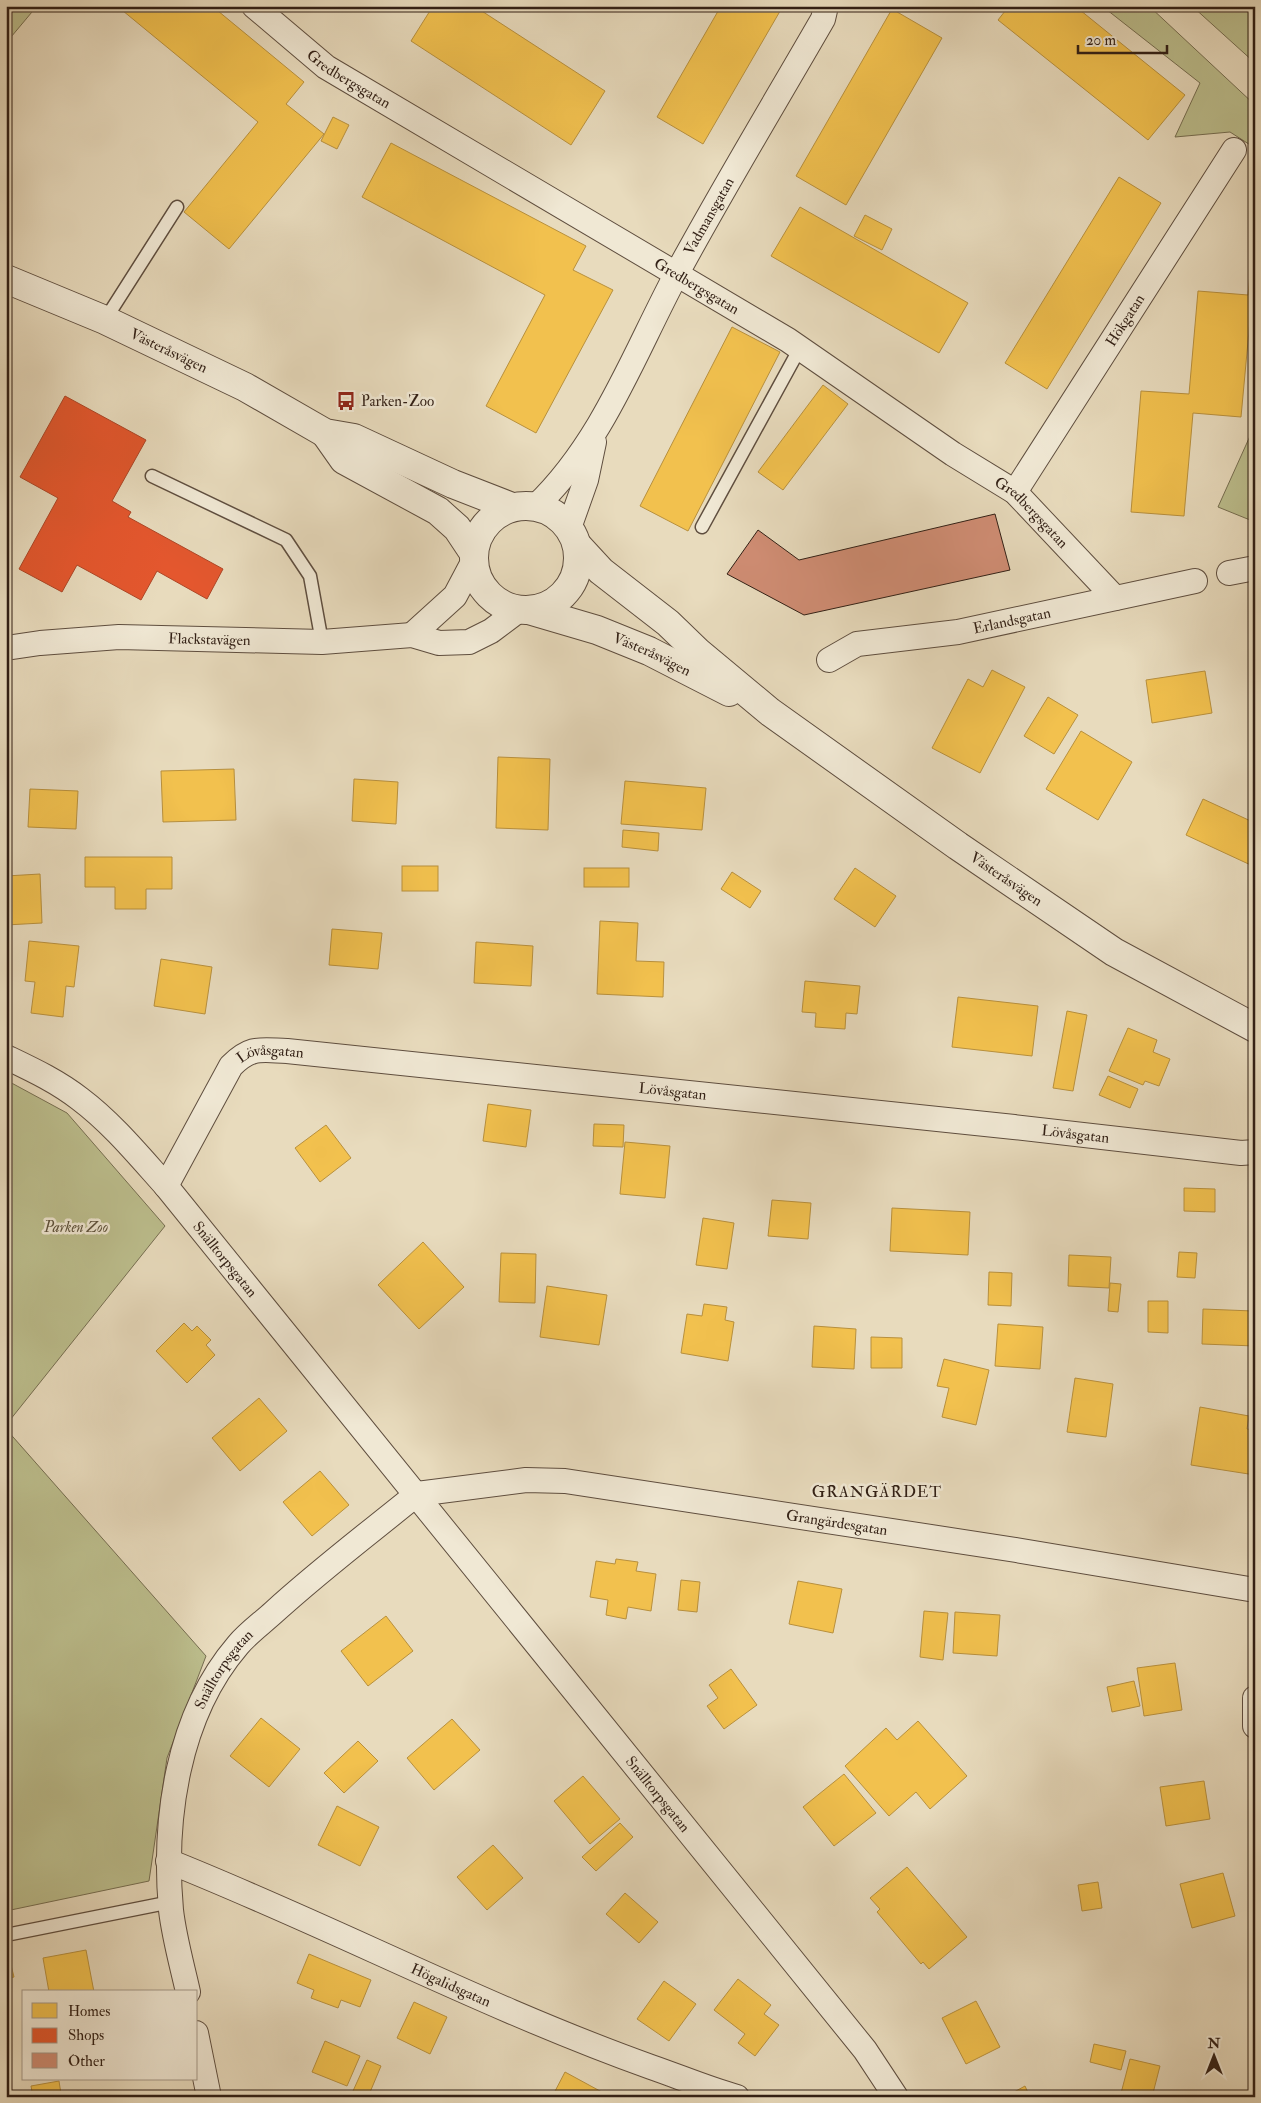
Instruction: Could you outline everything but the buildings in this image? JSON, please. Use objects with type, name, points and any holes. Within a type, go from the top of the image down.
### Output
[{"type":"street","name":"Gredbergsgatan","points":[[254,6],[326,67],[800,348],[953,454],[1015,492],[1115,598]]},
{"type":"street","name":"Vadmansgatan","points":[[524,507],[568,472],[596,430],[676,274],[823,19],[826,6]]},
{"type":"street","name":"Hökgatan","points":[[1015,492],[1234,150]]},
{"type":"street","name":"Västeråsvägen","points":[[6,279],[105,320],[245,387],[325,433],[354,438],[453,484],[524,507]]},
{"type":"street","name":"Vadmansgatan","points":[[573,536],[596,430]]},
{"type":"street","name":"Västeråsvägen","points":[[325,433],[344,460],[438,510],[457,528],[473,557]]},
{"type":"street","points":[[412,635],[455,596],[473,557],[476,541],[485,525],[500,512],[524,507],[554,514],[573,536],[578,563],[568,589],[549,605],[524,610],[493,599],[486,592],[476,574],[473,557]]},
{"type":"street","name":"Västeråsvägen","points":[[573,536],[601,571],[668,623],[698,652],[770,712],[958,846],[1114,952],[1255,1028]]},
{"type":"street","points":[[1229,573],[1255,568]]},
{"type":"street","name":"Erlandsgatan","points":[[829,660],[857,644],[958,632],[1195,581]]},
{"type":"street","name":"Västeråsvägen","points":[[524,610],[597,630],[648,651],[770,712]]},
{"type":"street","name":"Flackstavägen","points":[[6,648],[40,643],[119,637],[322,642],[412,635],[439,643],[469,642],[491,631],[524,610]]},
{"type":"street","name":"Lövåsgatan","points":[[166,1186],[231,1066],[244,1053],[258,1050],[297,1052],[1242,1153],[1255,1152]]},
{"type":"street","name":"Snälltorpsgatan","points":[[6,1057],[43,1075],[80,1099],[120,1136],[166,1186],[865,2050],[896,2097]]},
{"type":"street","name":"Grangärdesgatan","points":[[417,1494],[526,1480],[565,1481],[1016,1550],[1255,1590]]},
{"type":"street","name":"Snälltorpsgatan","points":[[188,1990],[171,1902],[168,1860],[179,1770],[193,1717],[211,1683],[238,1645],[296,1592],[417,1494]]},
{"type":"street","points":[[1255,1698],[1255,1726]]},
{"type":"street","name":"Högalidsgatan","points":[[168,1860],[268,1901],[357,1944],[575,2040],[737,2097]]},
{"type":"street","points":[[198,2043],[209,2097]]},
{"type":"lane","points":[[105,320],[176,207]]},
{"type":"lane","points":[[702,527],[800,348]]},
{"type":"lane","points":[[152,476],[286,540],[310,576],[322,642]]},
{"type":"lane","points":[[6,1935],[171,1902]]},
{"type":"green space","points":[[6,6],[37,6],[6,43]]},
{"type":"green space","points":[[1102,6],[1149,6],[1255,105],[1255,148],[1230,132],[1175,137],[1200,83]]},
{"type":"green space","points":[[1192,6],[1255,6],[1255,63]]},
{"type":"green space","points":[[1255,425],[1255,522],[1218,507]]},
{"type":"green space","name":"Parken Zoo","points":[[6,1080],[67,1113],[165,1226],[6,1425]]},
{"type":"green space","points":[[6,1429],[206,1656],[167,1758],[149,1881],[6,1911]]},
{"type":"place","name":"Parken-Zoo","points":[[346,401]]},
{"type":"district","name":"GRANGÄRDET","points":[[877,1492]]}]
